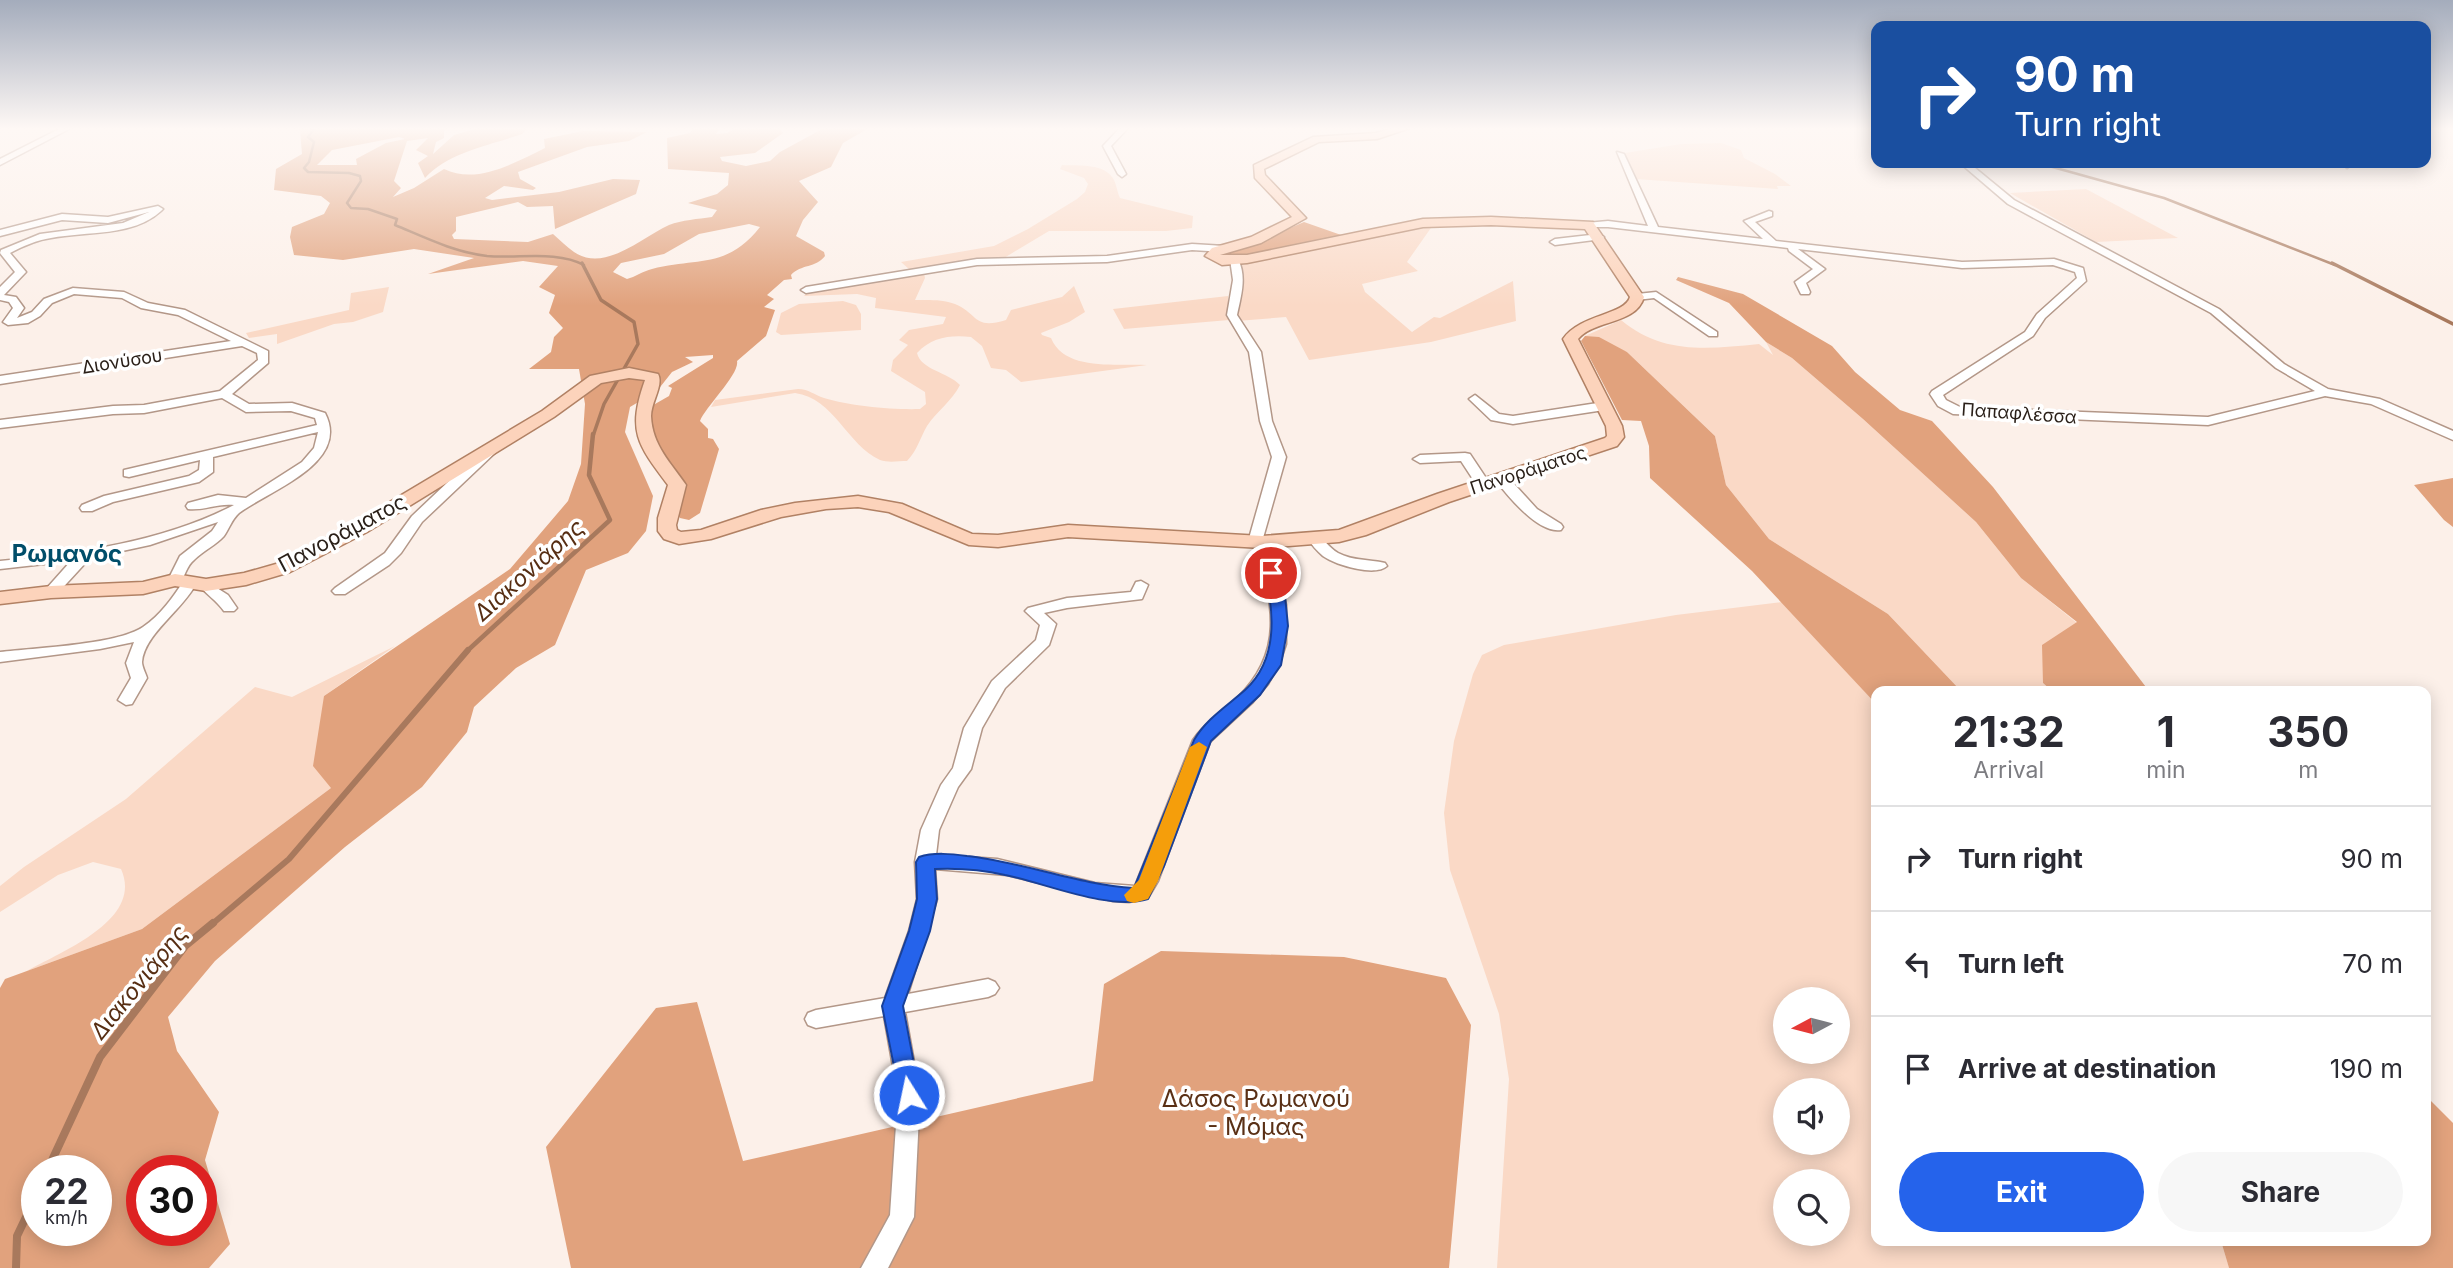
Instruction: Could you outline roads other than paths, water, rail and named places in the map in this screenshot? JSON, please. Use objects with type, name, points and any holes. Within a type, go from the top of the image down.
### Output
[{"type":"main road","points":[[1230,255],[1300,218],[1270,187]]},
{"type":"main road","points":[[1230,255],[1415,224],[1491,221],[1594,231],[1637,297]]},
{"type":"main road","name":"Πανοράματος","points":[[0,598],[246,579],[283,568],[360,528],[548,414],[596,379],[622,373],[647,375],[653,381],[644,403],[643,419],[650,448],[677,485],[675,500],[666,524],[675,537],[701,536],[778,511],[868,502],[886,506],[969,539],[984,541],[1068,531],[1259,542],[1350,534],[1483,484],[1611,442],[1616,433],[1570,339],[1573,332],[1582,327],[1629,310],[1636,304],[1637,297]]},
{"type":"street","points":[[1635,187],[1655,230]]},
{"type":"street","points":[[1993,187],[2011,202],[2215,311],[2280,366],[2325,392]]},
{"type":"street","points":[[0,233],[62,218],[108,220],[158,209],[155,214],[128,223],[96,231],[51,234],[16,245],[4,252],[21,272],[0,295],[12,299],[19,308],[8,322],[24,321],[36,314],[48,301],[73,290],[124,295],[145,306],[181,312],[262,351],[264,361],[224,394],[144,408],[0,424]]},
{"type":"street","points":[[1769,214],[1749,221],[1779,244],[1820,269],[1800,282],[1804,292]]},
{"type":"street","name":"Παπαφλέσσα","points":[[1555,242],[1594,231],[1608,224],[1962,265],[2047,261],[2064,264],[2078,270],[2082,279],[2041,316],[2029,334],[1936,394],[1942,403],[1958,411],[2208,421],[2325,392],[2372,400],[2453,436]]},
{"type":"street","points":[[806,290],[977,262],[1107,259],[1192,247],[1230,255],[1238,279],[1232,315],[1255,352],[1266,421],[1279,457],[1259,542],[1280,611],[1277,653],[1267,676],[1202,740],[1151,874],[1141,893],[1132,895],[1099,890],[1004,867],[953,861],[925,862]]},
{"type":"street","points":[[1637,297],[1656,295],[1713,334]]},
{"type":"street","name":"Διονύσου","points":[[0,380],[244,342]]},
{"type":"street","points":[[0,565],[85,555],[179,533],[231,512],[248,502],[312,462],[324,444],[325,427],[321,416],[292,407],[246,408],[224,394]]},
{"type":"street","points":[[1475,399],[1495,417],[1513,420],[1604,406]]},
{"type":"street","points":[[129,473],[325,427]]},
{"type":"street","points":[[340,591],[373,571],[395,551],[406,530],[418,517],[468,474],[493,446]]},
{"type":"street","points":[[86,508],[109,499],[194,479],[206,472],[207,454]]},
{"type":"street","points":[[1420,459],[1465,457],[1483,484]]},
{"type":"street","points":[[1501,478],[1527,509],[1556,527]]},
{"type":"street","points":[[193,506],[218,499],[248,502]]},
{"type":"street","points":[[126,700],[139,678],[134,663],[145,633],[186,592],[190,583],[185,559],[218,534],[231,512]]},
{"type":"street","points":[[1315,539],[1322,550],[1336,558],[1360,565],[1380,566]]},
{"type":"street","points":[[51,592],[85,555]]},
{"type":"street","points":[[190,583],[223,598],[229,608]]},
{"type":"street","points":[[874,1268],[902,1217],[909,1095],[892,1006],[919,931],[927,899],[925,862],[930,830],[950,785],[962,769],[973,728],[1004,677],[1043,642],[1048,624],[1033,611],[1068,603],[1137,596],[1141,585]]},
{"type":"street","points":[[0,657],[101,643],[145,633]]},
{"type":"street","points":[[816,1019],[988,988]]},
{"type":"waterway","name":"Διακονιάρης","points":[[357,187],[347,203],[351,208],[368,209],[397,219],[395,225],[440,244],[487,256],[561,258],[583,264]]},
{"type":"waterway","points":[[2125,187],[2164,198],[2335,265]]},
{"type":"waterway","points":[[2332,263],[2453,324]]},
{"type":"waterway","name":"Διακονιάρης","points":[[583,264],[601,300],[634,322],[638,344],[604,404],[593,436]]},
{"type":"waterway","name":"Διακονιάρης","points":[[467,651],[610,520],[589,475],[593,434]]},
{"type":"waterway","name":"Διακονιάρης","points":[[211,925],[289,859],[467,651]]},
{"type":"waterway","name":"Διακονιάρης","points":[[54,1155],[100,1057],[185,946],[213,923]]},
{"type":"waterway","name":"Διακονιάρης","points":[[16,1268],[17,1236],[21,1228]]},
{"type":"district","name":"Ρωμανός","points":[[67,553]]},
{"type":"park label","name":"Δάσος Ρωμανού - Μόμας","points":[[1256,1112]]}]
